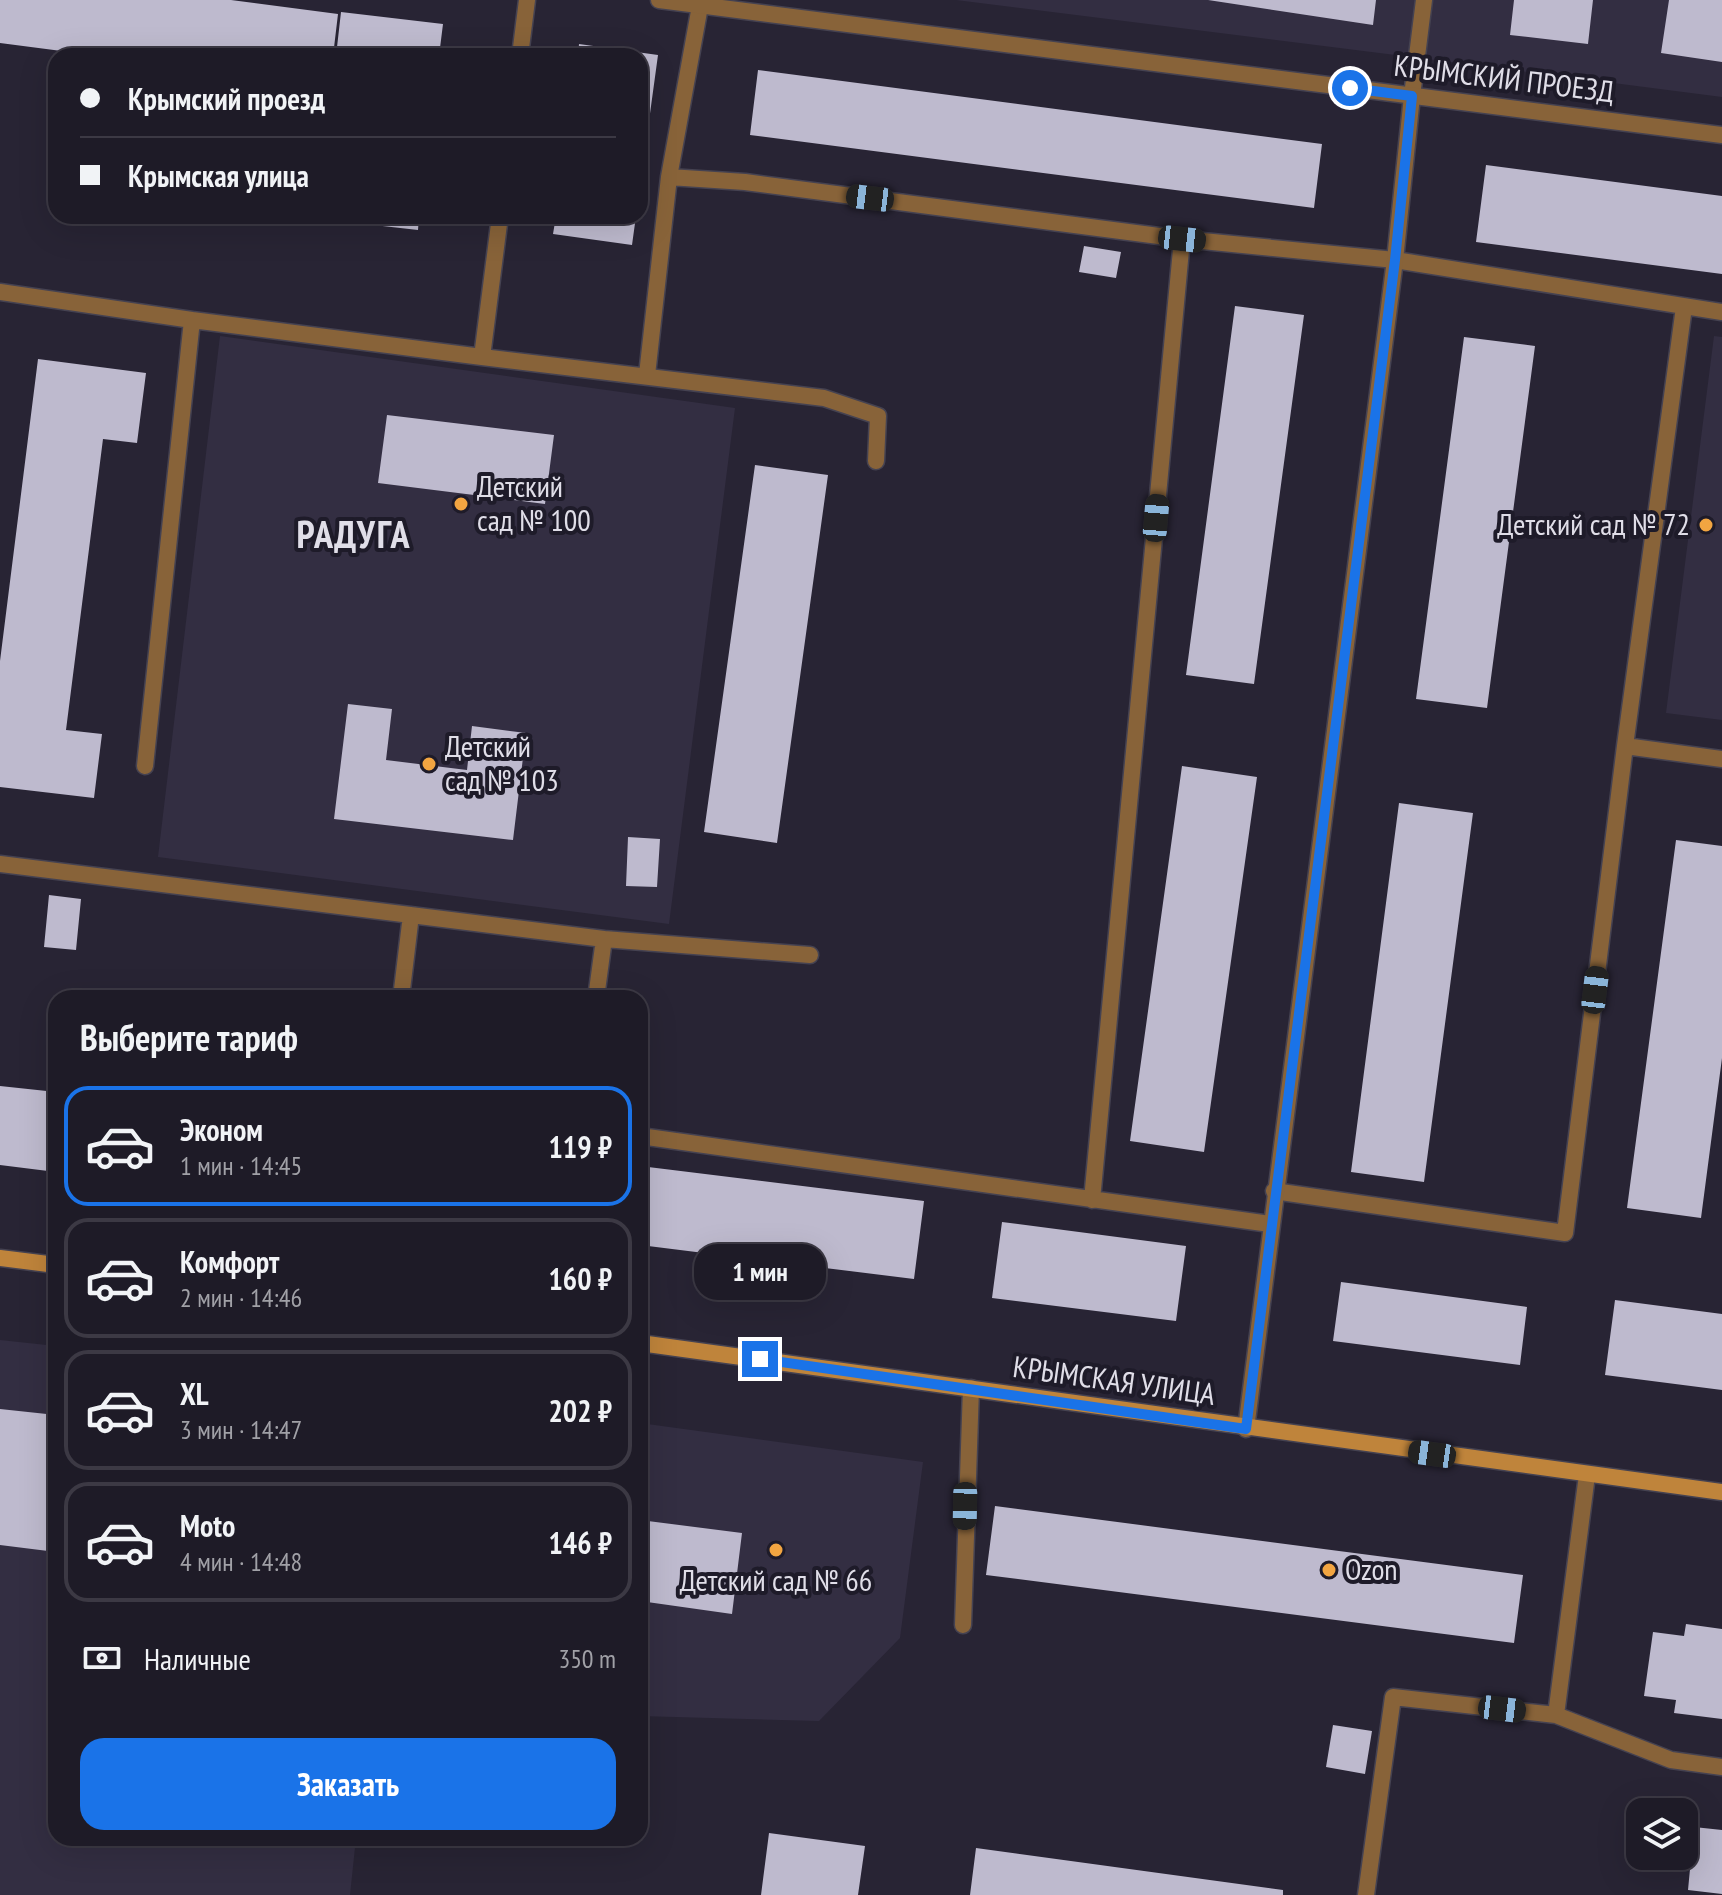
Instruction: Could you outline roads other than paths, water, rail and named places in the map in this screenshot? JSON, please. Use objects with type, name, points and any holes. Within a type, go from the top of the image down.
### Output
[{"type":"main road","points":[[0,1258],[48,1264]]},
{"type":"main road","name":"КРЫМСКАЯ УЛИЦА","points":[[648,1344],[1246,1429],[1722,1492]]},
{"type":"street","points":[[521,48],[527,0]]},
{"type":"street","name":"КРЫМСКИЙ ПРОЕЗД","points":[[659,0],[1722,135]]},
{"type":"street","points":[[1246,1429],[1395,260],[1424,0]]},
{"type":"street","points":[[647,375],[669,177],[700,6]]},
{"type":"street","points":[[669,177],[745,182],[1182,239],[1395,260],[1722,312]]},
{"type":"street","points":[[482,357],[499,224]]},
{"type":"street","points":[[1092,1200],[1182,239]]},
{"type":"street","points":[[0,292],[192,320],[824,398],[878,416],[876,461]]},
{"type":"street","points":[[1274,1191],[1565,1233],[1625,746],[1684,307]]},
{"type":"street","points":[[145,766],[192,320]]},
{"type":"street","points":[[1625,746],[1722,759]]},
{"type":"street","points":[[0,864],[604,939],[810,955]]},
{"type":"street","points":[[402,990],[411,915]]},
{"type":"street","points":[[597,990],[604,939]]},
{"type":"street","points":[[648,1137],[1270,1224]]},
{"type":"street","points":[[963,1625],[971,1388]]},
{"type":"street","points":[[1556,1715],[1587,1475]]},
{"type":"street","points":[[1366,1895],[1393,1697],[1556,1715],[1671,1760],[1722,1767]]},
{"type":"place","name":"Детский сад № 100","points":[[461,504]]},
{"type":"place","name":"Детский сад № 72","points":[[1706,525]]},
{"type":"place","name":"Детский сад № 103","points":[[429,764]]},
{"type":"place","name":"Детский сад № 66","points":[[776,1550]]},
{"type":"place","name":"Ozon","points":[[1329,1570]]},
{"type":"district","name":"РАДУГА","points":[[354,535]]}]
